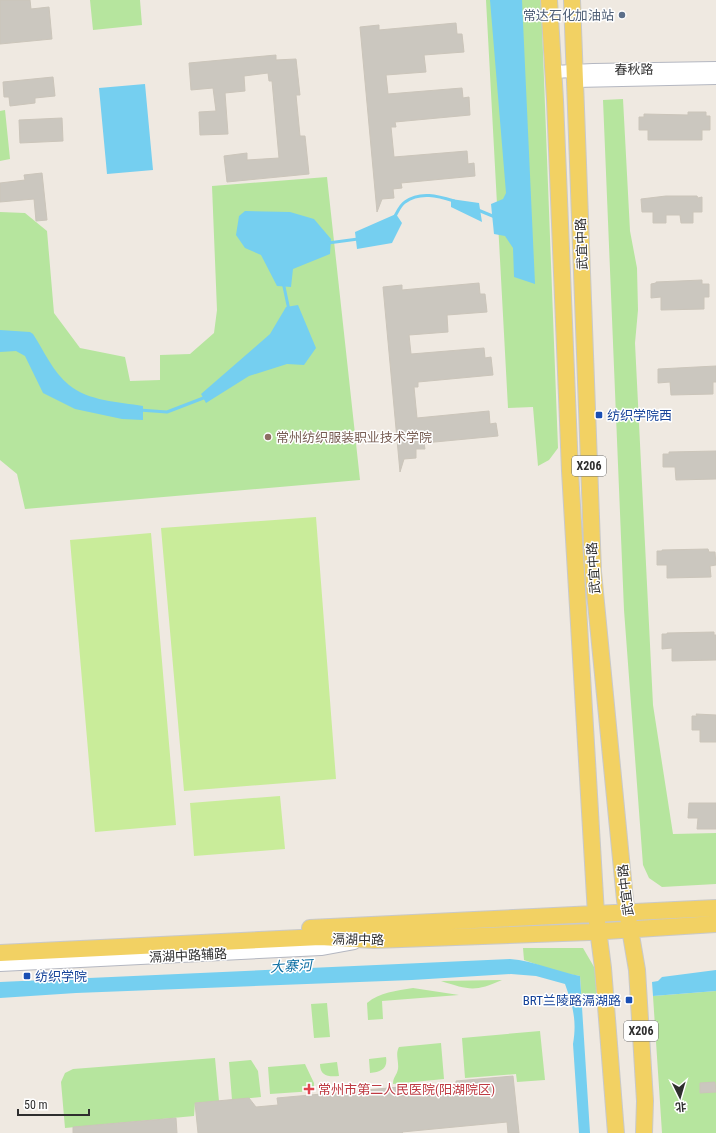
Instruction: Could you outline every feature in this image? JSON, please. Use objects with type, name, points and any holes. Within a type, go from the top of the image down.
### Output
[{"type":"main road","name":"武宜中路","points":[[550,0],[553,72],[556,100],[570,471],[596,914]]},
{"type":"main road","name":"武宜中路","points":[[572,0],[592,572],[627,912],[637,970],[646,1101],[644,1133]]},
{"type":"main road","name":"滆湖中路","points":[[0,942],[716,908]]},
{"type":"main road","name":"X206","points":[[596,914],[599,932],[616,1133]]},
{"type":"main road","name":"滆湖中路","points":[[0,953],[320,938],[374,940],[599,932],[716,924]]},
{"type":"street","name":"春秋路","points":[[575,76],[716,68]]},
{"type":"street","name":"春秋路","points":[[553,72],[575,76],[716,78]]},
{"type":"street","name":"滆湖中路辅路","points":[[0,965],[321,949],[374,940]]},
{"type":"green space","points":[[90,0],[140,0],[142,25],[93,30]]},
{"type":"green space","points":[[486,0],[541,0],[558,448],[549,460],[538,466],[533,407],[508,408]]},
{"type":"green space","points":[[623,99],[630,231],[637,268],[638,310],[635,343],[653,705],[673,834],[716,833],[716,884],[662,887],[649,878],[643,865],[624,610],[603,100]]},
{"type":"green space","points":[[5,110],[10,159],[0,161],[0,111]]},
{"type":"green space","points":[[327,177],[360,480],[25,509],[17,474],[0,460],[0,212],[25,213],[47,231],[54,313],[80,348],[125,357],[130,381],[160,380],[160,355],[190,354],[214,333],[217,310],[212,186]]},
{"type":"green space","points":[[316,517],[336,779],[184,791],[161,528]]},
{"type":"green space","points":[[151,533],[176,825],[95,832],[70,540]]},
{"type":"green space","points":[[280,796],[285,849],[194,856],[190,803]]},
{"type":"green space","points":[[523,948],[583,948],[597,972],[599,1003],[582,1003],[580,976],[558,972],[524,960]]},
{"type":"green space","points":[[502,980],[478,988],[465,988],[441,981]]},
{"type":"green space","points":[[413,988],[459,995],[382,1001],[383,1019],[368,1020],[367,1003],[372,999],[388,992]]},
{"type":"green space","points":[[716,991],[716,1133],[662,1133],[653,996]]},
{"type":"green space","points":[[327,1003],[330,1037],[314,1038],[311,1004]]},
{"type":"green space","points":[[540,1031],[545,1080],[517,1082],[516,1074],[465,1078],[462,1038]]},
{"type":"green space","points":[[441,1043],[444,1079],[393,1084],[398,1069],[397,1052],[399,1047]]},
{"type":"green space","points":[[386,1057],[386,1064],[383,1069],[370,1073],[369,1059]]},
{"type":"green space","points":[[215,1058],[219,1101],[195,1103],[194,1116],[65,1128],[61,1082],[65,1073],[73,1069]]},
{"type":"green space","points":[[251,1060],[258,1071],[261,1097],[232,1100],[229,1062]]},
{"type":"green space","points":[[337,1062],[339,1076],[328,1076],[321,1071],[320,1064]]},
{"type":"green space","points":[[305,1064],[314,1083],[314,1091],[270,1094],[268,1067]]},
{"type":"water","points":[[490,0],[522,0],[535,284],[514,277],[513,248],[505,236],[494,234],[491,204],[503,199],[506,193]]},
{"type":"water","points":[[145,84],[153,170],[107,174],[99,88]]},
{"type":"water","points":[[451,199],[479,203],[482,222],[451,207]]},
{"type":"water","points":[[245,211],[290,212],[314,219],[331,239],[330,254],[293,269],[291,287],[277,286],[261,255],[245,248],[236,235],[239,216]]},
{"type":"water","points":[[396,214],[402,223],[392,243],[357,249],[355,232]]},
{"type":"water","points":[[298,305],[316,348],[304,365],[287,364],[249,376],[206,403],[201,394],[270,334],[286,307]]},
{"type":"water","points":[[0,330],[30,332],[33,334],[53,368],[69,385],[94,398],[143,406],[143,420],[122,419],[75,409],[43,393],[25,356],[16,351],[0,352]]},
{"type":"water","points":[[510,959],[528,962],[580,976],[590,1133],[579,1133],[573,1044],[575,1028],[568,992],[565,984],[536,976],[511,974],[412,980],[76,993],[0,998],[0,982]]},
{"type":"water","points":[[716,970],[716,991],[653,996],[652,982],[658,981],[662,977]]},
{"type":"building","points":[[0,0],[30,0],[31,9],[49,7],[52,39],[0,44]]},
{"type":"building","points":[[456,23],[457,34],[462,34],[464,52],[424,55],[426,72],[386,75],[388,94],[462,88],[463,98],[469,97],[470,115],[395,122],[396,127],[391,127],[394,157],[467,151],[468,164],[474,163],[475,176],[401,183],[402,188],[393,189],[394,198],[382,199],[377,212],[360,27],[379,25],[379,30]]},
{"type":"building","points":[[276,55],[276,60],[296,59],[300,95],[296,95],[300,136],[305,136],[309,174],[227,182],[224,156],[247,153],[247,160],[279,158],[272,81],[269,81],[268,73],[244,76],[245,91],[225,93],[228,134],[200,135],[199,112],[216,111],[213,88],[191,90],[189,63]]},
{"type":"building","points":[[53,77],[55,96],[35,98],[35,103],[10,106],[9,97],[4,97],[3,82]]},
{"type":"building","points":[[688,112],[706,112],[706,116],[710,116],[710,130],[702,130],[702,140],[648,140],[648,130],[639,130],[639,117],[644,117],[644,114],[688,115]]},
{"type":"building","points":[[62,118],[63,141],[20,143],[19,120]]},
{"type":"building","points":[[42,173],[47,220],[36,221],[34,199],[0,202],[0,183],[25,180],[24,175]]},
{"type":"building","points":[[666,196],[702,197],[702,212],[693,212],[693,223],[681,223],[680,215],[666,215],[666,223],[653,223],[653,212],[642,212],[641,199]]},
{"type":"building","points":[[702,280],[702,284],[709,284],[709,297],[704,297],[704,309],[661,310],[661,297],[651,298],[651,284],[656,282]]},
{"type":"building","points":[[479,283],[480,294],[485,294],[487,312],[447,315],[448,332],[409,335],[411,354],[484,348],[485,358],[491,357],[493,375],[418,382],[418,387],[414,387],[417,418],[489,411],[490,424],[496,423],[498,436],[424,443],[425,449],[416,449],[416,458],[404,459],[400,472],[383,287],[402,285],[402,290]]},
{"type":"building","points":[[716,366],[716,382],[713,382],[713,394],[671,395],[670,382],[658,383],[658,369]]},
{"type":"building","points":[[716,451],[716,479],[676,480],[675,467],[663,467],[663,454],[669,454],[669,452]]},
{"type":"building","points":[[708,549],[709,552],[715,552],[716,565],[710,566],[711,577],[667,578],[667,565],[657,565],[657,551]]},
{"type":"building","points":[[714,632],[714,635],[716,635],[716,660],[672,661],[672,648],[662,649],[662,634]]},
{"type":"building","points":[[696,714],[716,715],[716,742],[700,742],[700,730],[692,730],[692,716],[697,716]]},
{"type":"building","points":[[689,803],[716,803],[716,829],[697,829],[698,818],[688,818]]},
{"type":"building","points":[[513,1076],[519,1133],[508,1133],[507,1122],[402,1132],[403,1133],[198,1133],[195,1103],[249,1098],[256,1107],[278,1105],[277,1098],[433,1084],[434,1091],[457,1089],[456,1081]]},
{"type":"building","points":[[715,1082],[716,1092],[700,1093],[700,1083]]},
{"type":"building","points":[[176,1118],[177,1133],[73,1133],[73,1127]]},
{"type":"waterway","points":[[394,218],[403,203],[417,196],[435,196],[454,201]]},
{"type":"waterway","points":[[478,210],[495,217]]},
{"type":"waterway","points":[[328,243],[358,239]]},
{"type":"waterway","points":[[283,282],[289,310]]},
{"type":"waterway","points":[[139,410],[167,412],[206,397]]},
{"type":"place","name":"常达石化加油站","points":[[622,15]]},
{"type":"place","name":"纺织学院西","points":[[599,415]]},
{"type":"place","name":"常州纺织服装职业技术学院","points":[[268,437]]},
{"type":"place","name":"纺织学院","points":[[27,976]]},
{"type":"place","name":"BRT兰陵路滆湖路","points":[[629,1000]]},
{"type":"place","name":"常州市第二人民医院(阳湖院区)","points":[[309,1089]]},
{"type":"water label","name":"大寨河","points":[[291,966]]}]
